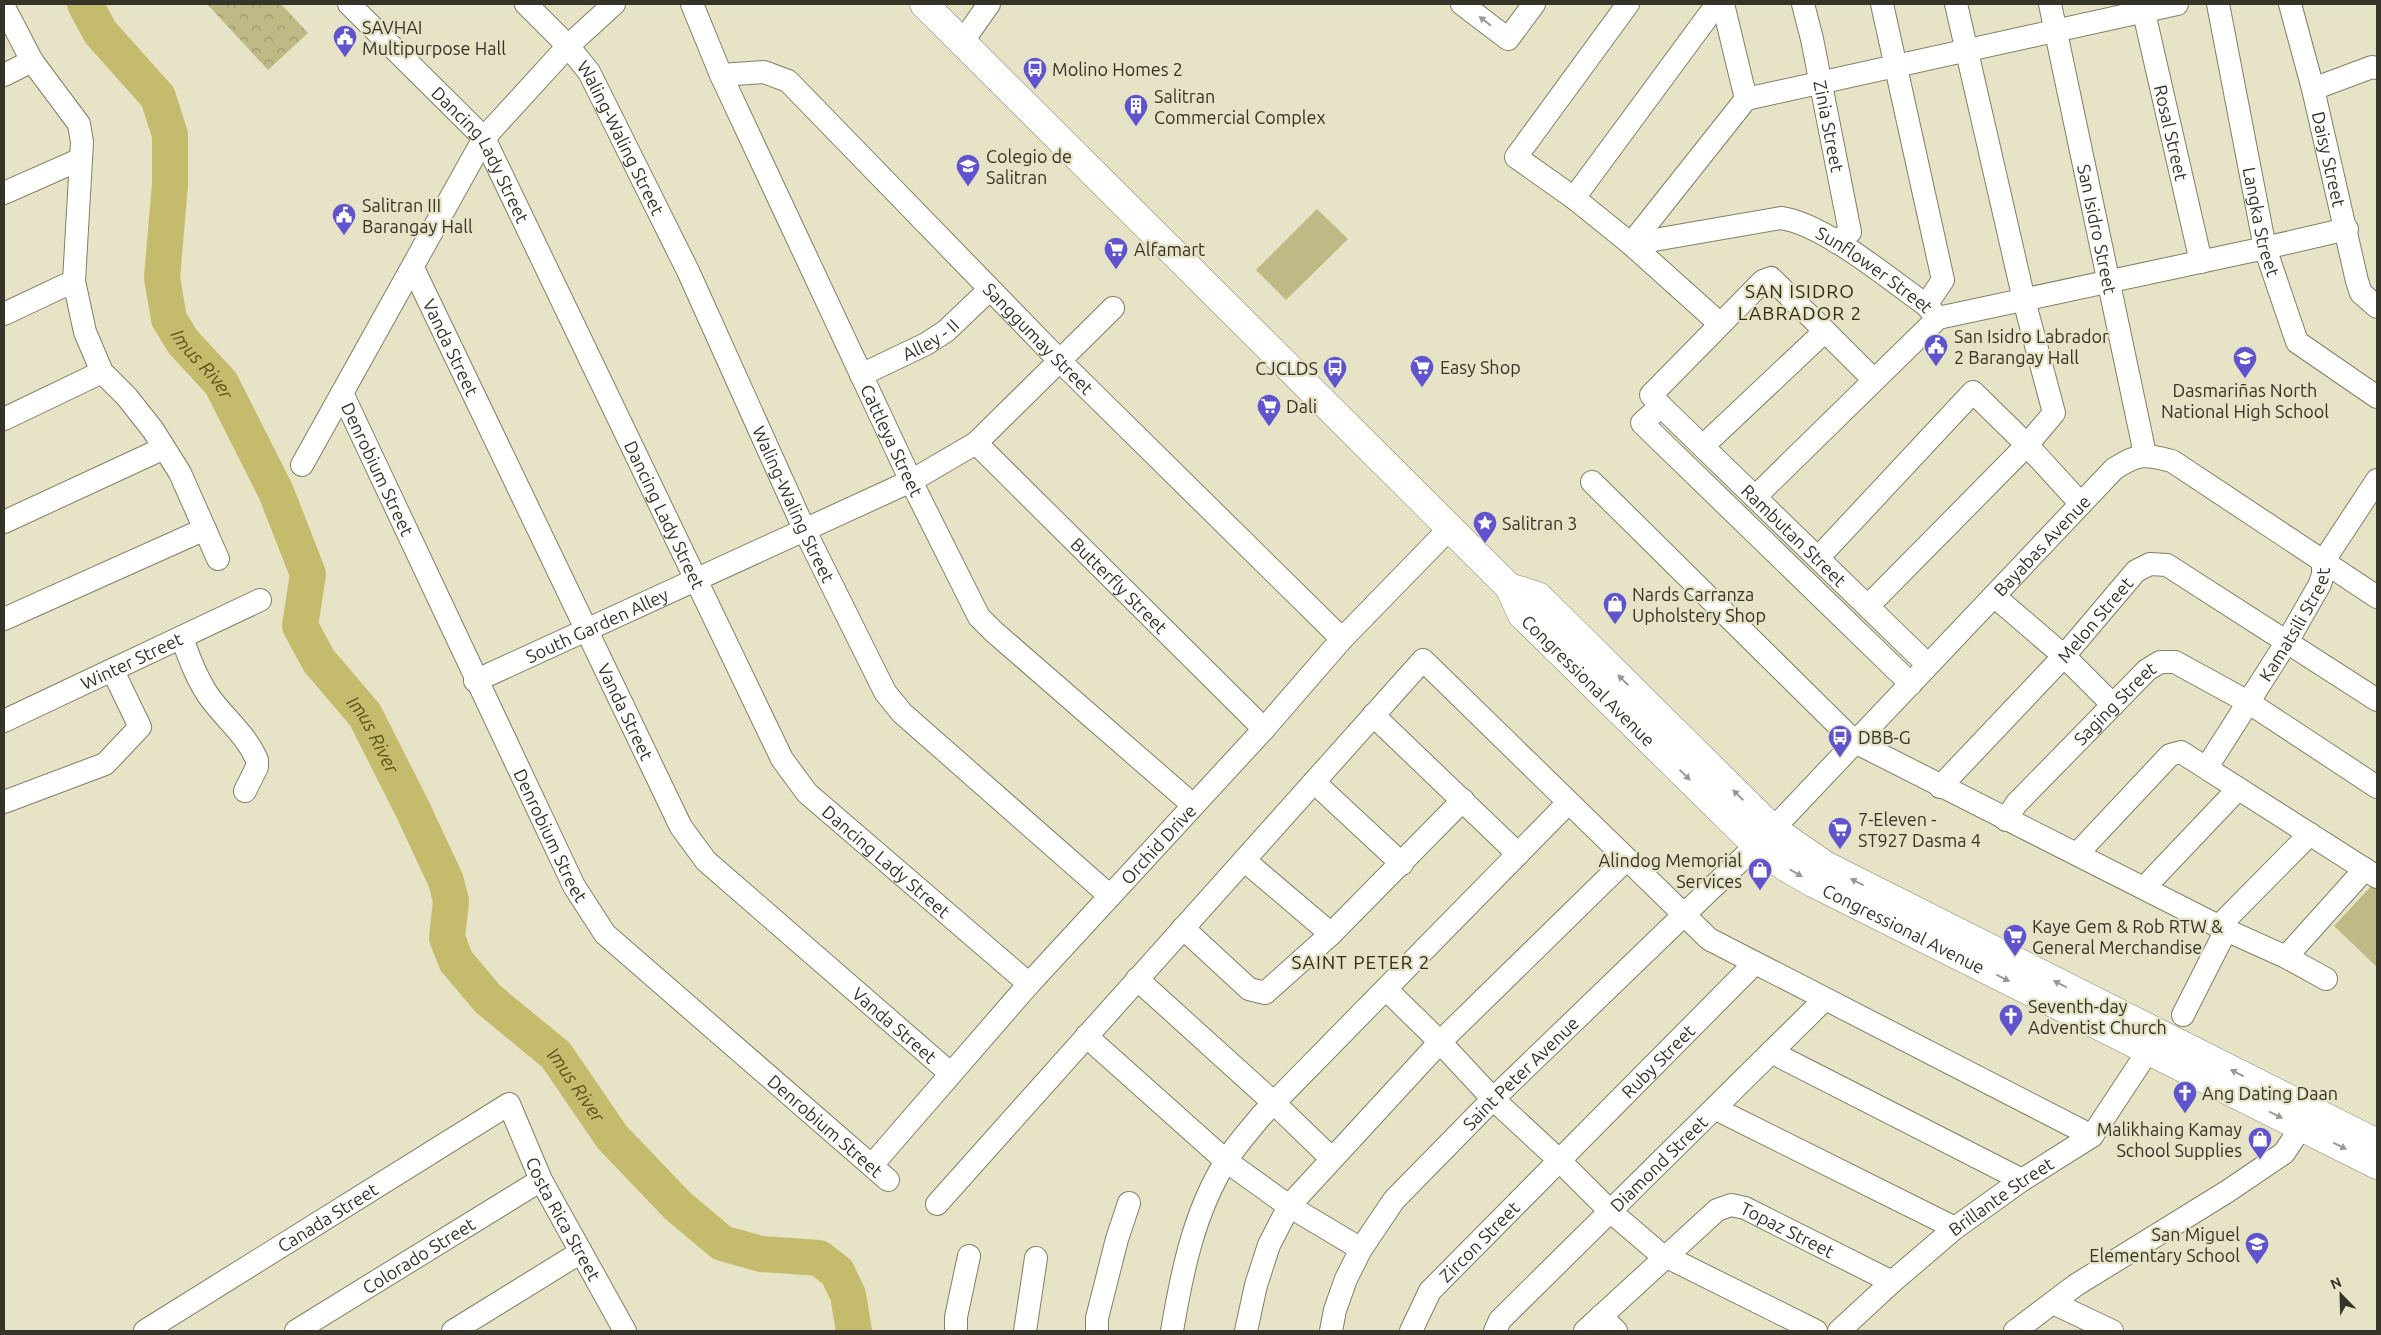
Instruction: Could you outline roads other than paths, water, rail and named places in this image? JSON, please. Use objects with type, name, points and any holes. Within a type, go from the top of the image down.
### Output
[{"type":"main road","name":"Congressional Avenue","points":[[924,4],[1509,586],[1522,615],[1765,837],[1785,867],[1813,883],[2148,1051],[2307,1119],[2377,1143]]},
{"type":"main road","name":"Congressional Avenue","points":[[1765,837],[1825,865],[2307,1119],[2377,1165]]},
{"type":"street","name":"Dancing Lady Street","points":[[349,4],[484,138],[782,759],[807,793],[1029,984]]},
{"type":"street","name":"Waling-Waling Street","points":[[526,4],[568,46],[589,72],[688,271],[806,531],[880,683],[890,699],[902,713],[1110,896]]},
{"type":"street","points":[[302,465],[484,138],[568,46],[614,4]]},
{"type":"street","name":"Cattleya Street","points":[[692,4],[721,75],[861,375],[911,481],[979,617],[993,632],[1193,805]]},
{"type":"street","points":[[963,42],[989,4]]},
{"type":"street","points":[[1462,4],[1508,39],[1534,4]]},
{"type":"street","points":[[1628,4],[1516,157],[1574,198],[1631,244],[1719,323]]},
{"type":"street","points":[[1574,198],[1718,4]]},
{"type":"street","points":[[1723,4],[1746,99]]},
{"type":"street","name":"Zinia Street","points":[[1803,4],[1821,82],[1850,232],[1836,242]]},
{"type":"street","points":[[1755,497],[1874,380],[1932,311],[1942,280],[1882,4]]},
{"type":"street","points":[[1868,606],[2027,445],[2052,416],[2054,410],[2024,300],[1956,4]]},
{"type":"street","name":"San Isidro Street","points":[[2050,4],[2145,454]]},
{"type":"street","points":[[1631,244],[1746,99],[2056,30],[2143,7],[2178,4]]},
{"type":"street","name":"Langka Street","points":[[2218,4],[2265,248],[2297,342],[2377,397]]},
{"type":"street","name":"Daisy Street","points":[[2290,4],[2314,89],[2361,293],[2377,307]]},
{"type":"street","points":[[4,7],[32,62],[79,124],[82,142],[74,281],[85,332],[102,372],[127,397],[180,473],[218,559]]},
{"type":"street","name":"Rosal Street","points":[[2143,7],[2201,262]]},
{"type":"street","points":[[4,75],[32,62]]},
{"type":"street","points":[[2314,89],[2372,67],[2377,68]]},
{"type":"street","name":"Sanggumay Street","points":[[721,75],[764,72],[788,81],[1059,360],[1342,639]]},
{"type":"street","points":[[4,193],[81,159]]},
{"type":"street","name":"Sunflower Street","points":[[1631,244],[1781,218],[1796,220],[1836,242],[1932,311],[2024,300],[2347,229]]},
{"type":"street","name":"Vanda Street","points":[[413,268],[681,827],[706,861],[950,1073]]},
{"type":"street","points":[[1874,380],[1771,278],[1762,281],[1719,323],[1651,395],[1660,406],[1642,423],[1911,684]]},
{"type":"street","points":[[4,314],[74,281]]},
{"type":"street","name":"Alley - II","points":[[861,375],[926,344],[946,330],[990,290]]},
{"type":"street","name":"South Garden Alley","points":[[476,680],[585,628],[696,581],[911,481],[976,443],[1113,308]]},
{"type":"street","points":[[1702,446],[1825,331]]},
{"type":"street","points":[[4,419],[102,372]]},
{"type":"street","points":[[1818,558],[1973,392],[2027,445],[2082,504]]},
{"type":"street","name":"Denrobium Street","points":[[342,393],[574,886],[605,934],[880,1173]]},
{"type":"street","name":"Rambutan Street","points":[[1660,406],[1928,665]]},
{"type":"street","name":"Butterfly Street","points":[[976,443],[1264,729]]},
{"type":"street","points":[[4,522],[164,448]]},
{"type":"street","points":[[2145,454],[2172,461],[2377,597]]},
{"type":"street","name":"Bayabas Avenue","points":[[1765,837],[2114,469],[2129,458],[2145,454]]},
{"type":"street","points":[[1592,482],[1855,742],[2006,820],[2222,928],[2286,957],[2326,979]]},
{"type":"street","name":"Kamatsili Street","points":[[2207,767],[2288,640],[2320,584],[2323,574],[2323,562],[2376,484]]},
{"type":"street","name":"Orchid Drive","points":[[880,1173],[950,1073],[1029,984],[1264,729],[1342,639],[1450,528]]},
{"type":"street","points":[[4,619],[204,529]]},
{"type":"street","name":"Melon Street","points":[[1940,786],[2064,656],[2136,571],[2150,564],[2167,565],[2288,640],[2377,700]]},
{"type":"street","points":[[1994,596],[2064,656],[2114,705]]},
{"type":"street","name":"Winter Street","points":[[4,721],[260,600]]},
{"type":"street","points":[[182,638],[195,673],[208,696],[232,721],[257,760],[258,767],[245,791]]},
{"type":"street","points":[[937,1204],[1423,660],[1709,939],[2092,1136]]},
{"type":"street","name":"Saging Street","points":[[2006,820],[2016,804],[2147,670],[2160,662],[2175,662],[2248,702],[2377,787]]},
{"type":"street","points":[[4,802],[105,764],[140,727],[113,671]]},
{"type":"street","points":[[1373,715],[1464,800],[1518,854]]},
{"type":"street","points":[[2077,854],[2170,755],[2182,752],[2371,873],[2286,957]]},
{"type":"street","points":[[1314,782],[1402,864]]},
{"type":"street","points":[[2144,888],[2238,789]]},
{"type":"street","points":[[1183,928],[1249,990],[1265,993],[1331,934],[1464,800]]},
{"type":"street","points":[[1172,1331],[1180,1283],[1192,1238],[1207,1196],[1226,1161],[1274,1103],[1568,803]]},
{"type":"street","points":[[2183,1015],[2222,928],[2310,834]]},
{"type":"street","name":"Saint Peter Avenue","points":[[1331,1331],[1335,1310],[1360,1249],[1394,1200],[1493,1099],[1765,837]]},
{"type":"street","points":[[1244,860],[1331,934]]},
{"type":"street","points":[[1246,1331],[1256,1284],[1268,1245],[1288,1206],[1440,1042],[1626,860]]},
{"type":"street","name":"Ruby Street","points":[[1559,1160],[1755,963]]},
{"type":"street","points":[[1137,979],[1274,1103],[1332,1159]]},
{"type":"street","points":[[1386,989],[1440,1042],[1493,1099],[1559,1160],[1610,1211],[1666,1257],[1816,1331]]},
{"type":"street","name":"Diamond Street","points":[[1495,1331],[1500,1320],[1716,1109],[1825,999]]},
{"type":"street","points":[[1086,1036],[1226,1161],[1288,1206],[1360,1249]]},
{"type":"street","name":"Brillante Street","points":[[1839,1331],[1955,1228],[2022,1180],[2092,1136],[2148,1051]]},
{"type":"street","points":[[1771,1052],[2022,1180]]},
{"type":"street","name":"Costa Rica Street","points":[[509,1104],[540,1180],[581,1252],[616,1328]]},
{"type":"street","name":"Canada Street","points":[[145,1331],[509,1104]]},
{"type":"street","points":[[1716,1109],[1955,1228]]},
{"type":"street","points":[[2015,1331],[2076,1285],[2228,1191],[2284,1153],[2307,1119]]},
{"type":"street","name":"Zircon Street","points":[[1411,1331],[1430,1291],[1559,1160]]},
{"type":"street","name":"Colorado Street","points":[[296,1331],[540,1180]]},
{"type":"street","points":[[1097,1331],[1097,1318],[1116,1239],[1129,1204]]},
{"type":"street","name":"Topaz Street","points":[[1585,1331],[1609,1324],[1666,1257],[1717,1210],[1731,1205],[1745,1208],[1892,1282]]},
{"type":"street","points":[[453,1331],[581,1252]]},
{"type":"street","points":[[956,1331],[956,1317],[968,1256]]},
{"type":"street","points":[[1026,1331],[1036,1258]]},
{"type":"street","points":[[2053,1303],[2112,1331]]},
{"type":"waterway","name":"Imus River","points":[[85,4],[100,32],[158,97],[170,135],[170,184],[162,278],[169,319],[183,342],[221,383],[276,492],[308,574],[300,626],[319,661],[365,715],[413,810],[446,881],[451,901],[447,938],[456,961],[488,999],[556,1055],[612,1137],[678,1206],[722,1243],[761,1254],[819,1258],[837,1272],[848,1295],[854,1331]]},
{"type":"place","name":"SAVHAI Multipurpose Hall","points":[[345,58]]},
{"type":"place","name":"Molino Homes 2","points":[[1035,90]]},
{"type":"place","name":"Salitran Commercial Complex","points":[[1136,127]]},
{"type":"place","name":"Colegio de Salitran","points":[[968,187]]},
{"type":"place","name":"Salitran III Barangay Hall","points":[[344,236]]},
{"type":"place","name":"Alfamart","points":[[1116,270]]},
{"type":"place","name":"San Isidro Labrador 2 Barangay Hall","points":[[1936,367]]},
{"type":"place","name":"Dasmariñas North National High School","points":[[2245,379]]},
{"type":"place","name":"Easy Shop","points":[[1422,388]]},
{"type":"place","name":"CJCLDS","points":[[1335,389]]},
{"type":"place","name":"Dali","points":[[1269,427]]},
{"type":"place","name":"Salitran 3","points":[[1485,544]]},
{"type":"place","name":"Nards Carranza Upholstery Shop","points":[[1615,625]]},
{"type":"place","name":"DBB-G","points":[[1840,758]]},
{"type":"place","name":"7-Eleven - ST927 Dasma 4","points":[[1840,850]]},
{"type":"place","name":"Alindog Memorial Services","points":[[1760,891]]},
{"type":"place","name":"Kaye Gem & Rob RTW & General Merchandise","points":[[2015,957]]},
{"type":"place","name":"Seventh-day Adventist Church","points":[[2011,1037]]},
{"type":"place","name":"Ang Dating Daan","points":[[2185,1114]]},
{"type":"place","name":"Malikhaing Kamay School Supplies","points":[[2260,1160]]},
{"type":"place","name":"San Miguel Elementary School","points":[[2257,1265]]},
{"type":"district","name":"SAN ISIDRO LABRADOR 2","points":[[1800,302]]},
{"type":"district","name":"SAINT PETER 2","points":[[1361,962]]}]
